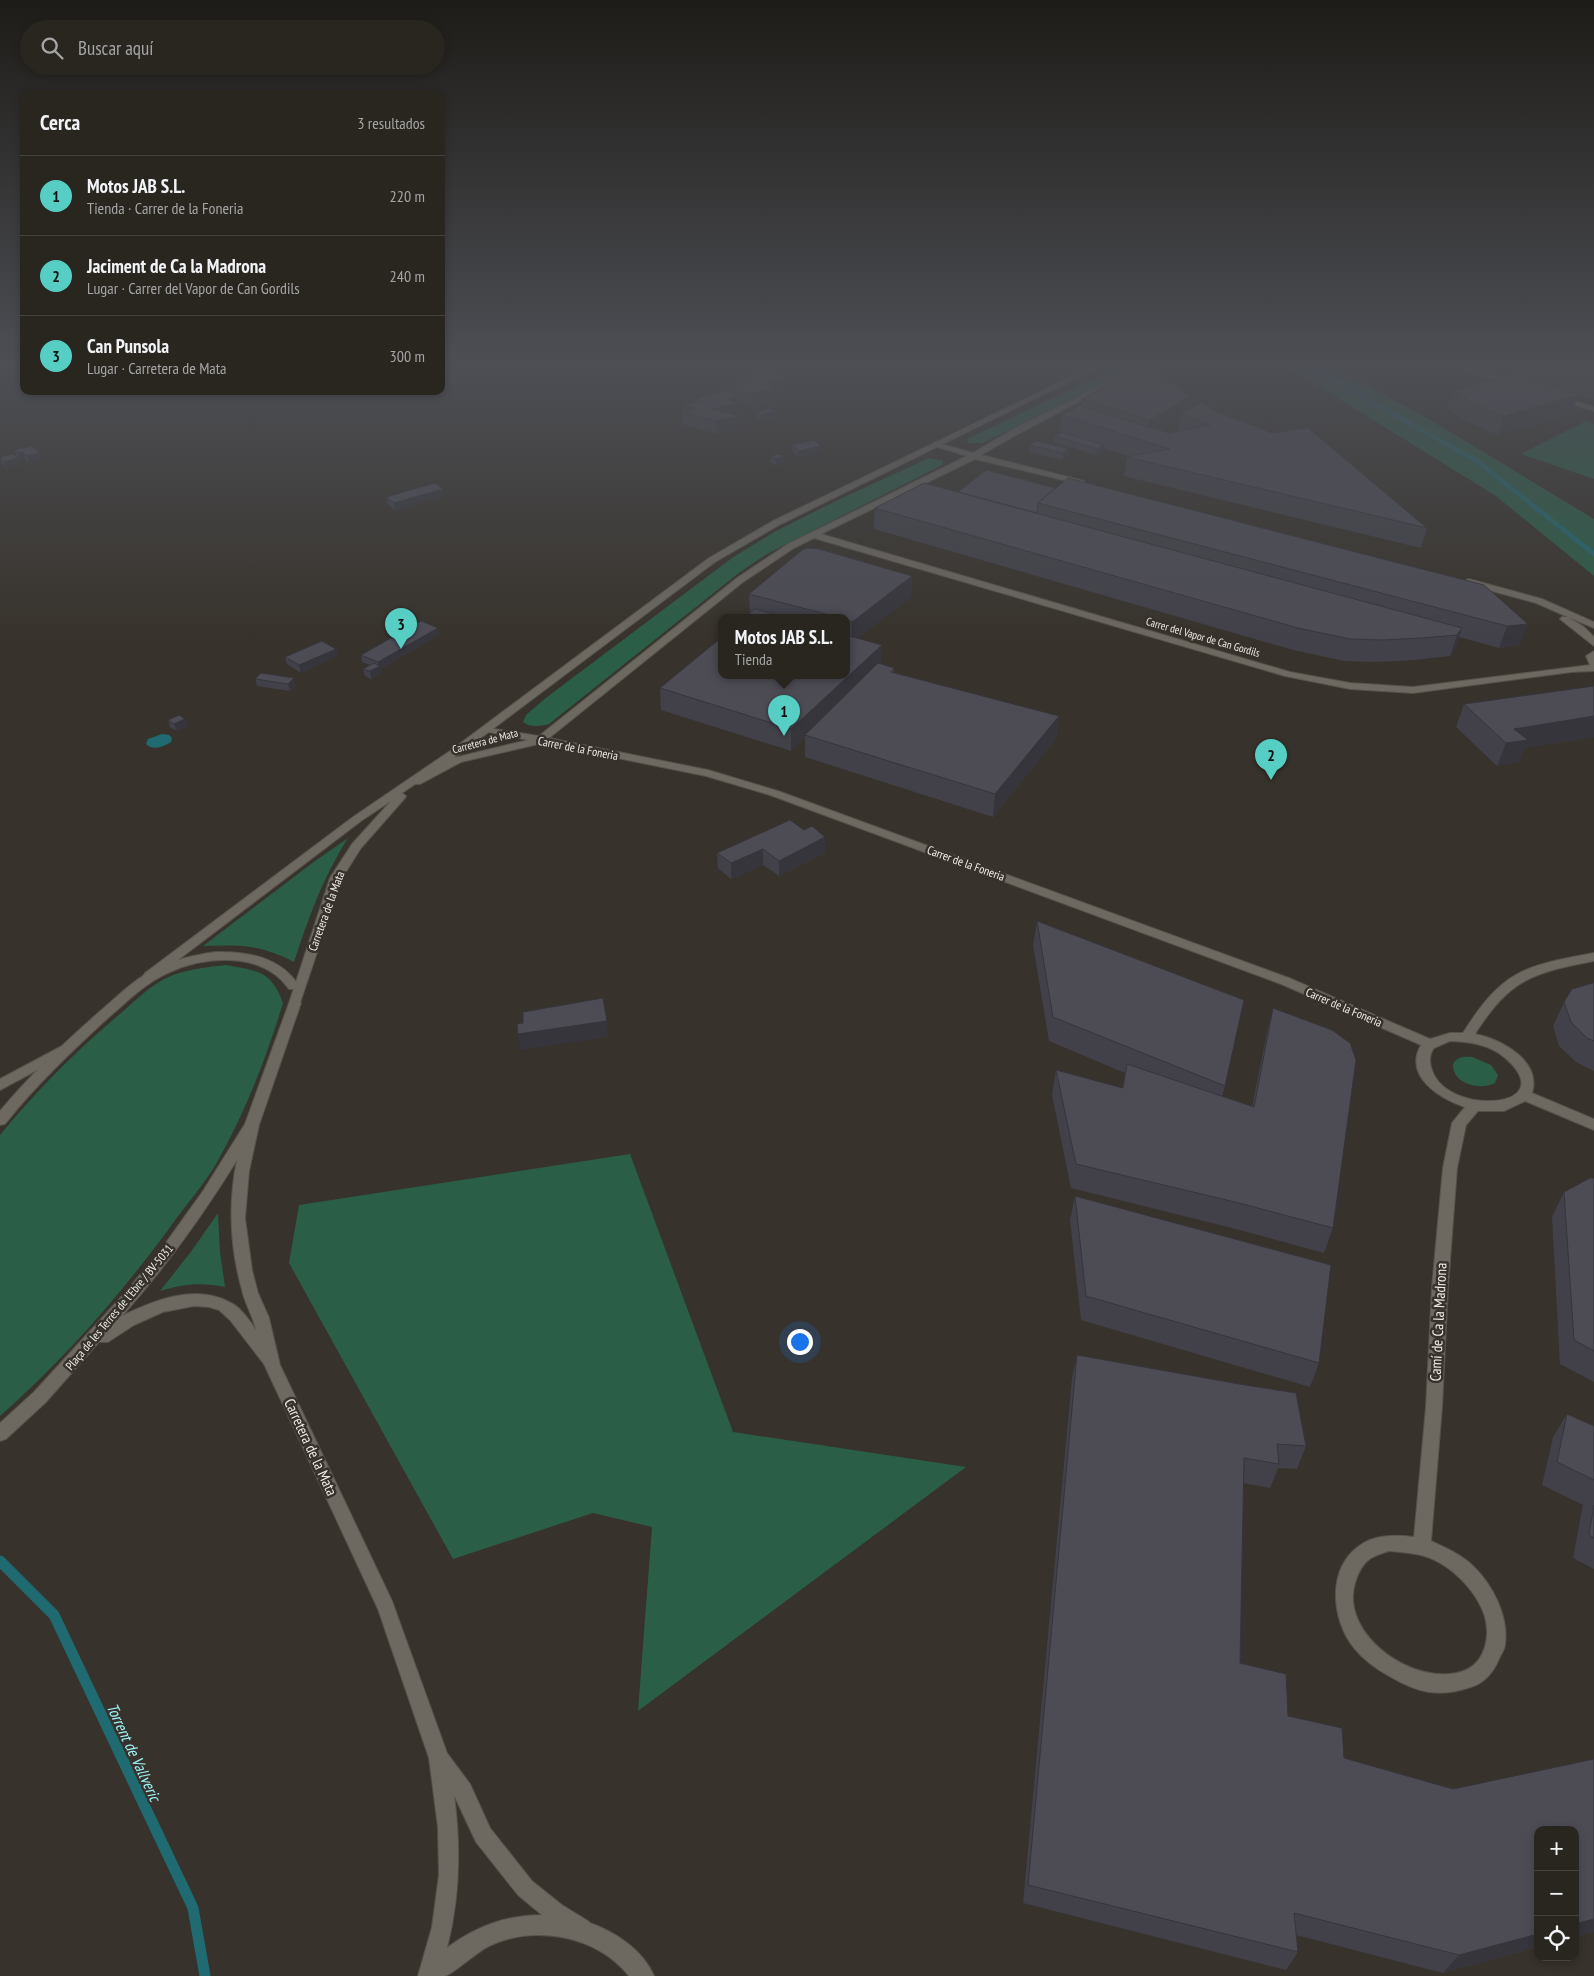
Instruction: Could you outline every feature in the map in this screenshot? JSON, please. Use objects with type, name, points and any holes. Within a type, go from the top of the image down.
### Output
[{"type":"street","name":"Carretera de Mata","points":[[413,783],[725,552],[776,523],[908,458]]},
{"type":"street","name":"Carretera de Mata","points":[[413,783],[457,760],[540,740],[740,580],[792,546],[970,458]]},
{"type":"street","points":[[983,458],[1089,485]]},
{"type":"street","name":"Carrer del Vapor de Can Gordils","points":[[814,535],[1288,674],[1342,686],[1414,690],[1572,669],[1594,668]]},
{"type":"street","points":[[1463,581],[1558,609],[1594,625]]},
{"type":"street","points":[[1518,596],[1559,616],[1581,630],[1594,643]]},
{"type":"street","points":[[1594,654],[1591,656],[1594,664]]},
{"type":"street","name":"Carrer de la Foneria","points":[[486,729],[708,773],[801,802],[1276,978],[1430,1044]]},
{"type":"street","points":[[0,1120],[17,1099],[64,1050],[139,983],[365,814],[413,783]]},
{"type":"street","name":"Carretera de la Mata","points":[[295,1004],[329,896],[344,862],[374,824],[413,783]]},
{"type":"street","points":[[139,983],[165,969],[201,958],[236,956],[265,963],[288,978],[293,986],[295,1004]]},
{"type":"street","points":[[1467,1037],[1484,1008],[1516,977],[1533,970],[1594,957]]},
{"type":"street","name":"Plaça de les Terres de l'Ebre / BV-5031","points":[[0,1434],[40,1397],[82,1352],[165,1255],[208,1195],[252,1125],[295,1004]]},
{"type":"street","points":[[1450,1037],[1467,1037],[1494,1045],[1516,1060],[1527,1078],[1527,1087],[1517,1101],[1499,1107],[1475,1105],[1447,1094],[1428,1076],[1423,1057],[1425,1050],[1430,1044],[1450,1037]]},
{"type":"street","points":[[0,1084],[31,1070],[64,1050]]},
{"type":"street","points":[[1523,1095],[1594,1125]]},
{"type":"street","name":"Camí de Ca la Madrona","points":[[1422,1546],[1434,1408],[1440,1287],[1450,1168],[1459,1123],[1475,1105]]},
{"type":"street","name":"Carretera de la Mata","points":[[252,1125],[242,1171],[238,1218],[244,1270],[250,1293],[260,1318],[272,1365],[386,1607],[439,1758],[448,1827],[449,1875],[442,1927],[430,1976]]},
{"type":"street","points":[[82,1352],[122,1323],[166,1304],[190,1300],[207,1301],[225,1306],[235,1316],[272,1365]]},
{"type":"street","points":[[1389,1543],[1422,1546],[1447,1557],[1467,1572],[1482,1591],[1494,1614],[1496,1645],[1487,1665],[1472,1678],[1441,1685],[1412,1680],[1375,1657],[1359,1640],[1350,1623],[1343,1592],[1351,1566],[1366,1551],[1389,1543]]},
{"type":"street","name":"Carretera de la Mata","points":[[439,1758],[463,1792],[483,1835],[525,1888],[555,1912],[616,1948],[630,1960],[643,1976]]},
{"type":"street","points":[[430,1976],[455,1954],[478,1940],[510,1928],[540,1924],[588,1932]]},
{"type":"green space","points":[[929,458],[943,461],[942,465],[767,554],[740,572],[549,724],[532,726],[523,722],[526,715],[547,697],[732,558],[776,531]]},
{"type":"green space","points":[[1435,458],[1493,458],[1594,519],[1594,576],[1496,496]]},
{"type":"green space","points":[[1533,458],[1594,458],[1594,479]]},
{"type":"green space","points":[[348,838],[331,868],[317,899],[294,962],[270,952],[250,947],[203,946],[315,861]]},
{"type":"green space","points":[[226,965],[254,971],[268,978],[283,1003],[262,1065],[236,1125],[207,1178],[115,1298],[48,1371],[0,1416],[0,1135],[73,1056],[152,987],[166,978],[179,973]]},
{"type":"green space","points":[[1472,1057],[1491,1065],[1498,1075],[1495,1083],[1475,1086],[1457,1077],[1453,1064],[1461,1058]]},
{"type":"green space","points":[[630,1154],[733,1432],[966,1467],[638,1711],[652,1527],[593,1513],[453,1559],[289,1263],[299,1205]]},
{"type":"green space","points":[[218,1213],[220,1252],[225,1287],[192,1284],[160,1291],[190,1253]]},
{"type":"water","points":[[162,734],[169,735],[172,738],[171,742],[155,748],[146,744],[148,739]]},
{"type":"building","points":[[1,458],[16,458],[4,462]]},
{"type":"building","points":[[1132,458],[1344,458],[1427,528]]},
{"type":"building","points":[[986,470],[1055,488],[1038,503],[1037,513],[958,492]]},
{"type":"building","points":[[1068,478],[1484,585],[1528,624],[1507,626],[1038,503]]},
{"type":"building","points":[[435,483],[443,489],[394,503],[386,497]]},
{"type":"building","points":[[924,483],[1462,628],[1457,635],[1382,640],[1350,639],[1298,628],[875,508]]},
{"type":"building","points":[[807,548],[819,549],[912,576],[852,622],[850,621],[850,614],[826,614],[749,594],[802,550]]},
{"type":"building","points":[[755,609],[773,614],[749,614]]},
{"type":"building","points":[[421,621],[438,628],[378,662],[361,655]]},
{"type":"building","points":[[850,636],[882,645],[850,675]]},
{"type":"building","points":[[718,640],[718,679],[845,679],[791,729],[660,688]]},
{"type":"building","points":[[322,641],[336,649],[299,665],[285,657]]},
{"type":"building","points":[[374,663],[380,666],[370,671],[363,669]]},
{"type":"building","points":[[878,663],[894,668],[891,672],[1059,716],[995,794],[805,735]]},
{"type":"building","points":[[261,673],[294,678],[288,684],[255,679]]},
{"type":"building","points":[[1594,686],[1594,716],[1514,729],[1528,740],[1506,743],[1464,704]]},
{"type":"building","points":[[179,715],[185,719],[174,724],[168,720]]},
{"type":"building","points":[[790,820],[804,830],[812,826],[825,837],[779,861],[763,849],[731,863],[717,853]]},
{"type":"building","points":[[1037,921],[1244,1000],[1225,1086],[1053,1017]]},
{"type":"building","points":[[1594,983],[1594,1041],[1587,1038],[1571,1022],[1564,1002],[1572,989]]},
{"type":"building","points":[[603,998],[607,1021],[518,1034],[517,1024],[523,1023],[523,1012]]},
{"type":"building","points":[[1273,1008],[1332,1030],[1350,1043],[1356,1060],[1333,1228],[1239,1203],[1076,1164],[1056,1070],[1123,1088],[1127,1064],[1254,1107]]},
{"type":"building","points":[[1590,1178],[1594,1178],[1594,1351],[1574,1340],[1564,1192]]},
{"type":"building","points":[[1075,1196],[1331,1265],[1319,1363],[1086,1296]]},
{"type":"building","points":[[1077,1355],[1296,1393],[1306,1446],[1277,1444],[1279,1464],[1244,1458],[1240,1663],[1286,1674],[1288,1716],[1342,1728],[1344,1758],[1453,1789],[1594,1759],[1594,1919],[1579,1923],[1579,1826],[1534,1826],[1534,1935],[1459,1955],[1294,1913],[1298,1952],[1028,1885]]},
{"type":"building","points":[[1567,1414],[1594,1426],[1594,1480],[1557,1462]]},
{"type":"building","points":[[1594,1505],[1594,1538],[1589,1535]]},
{"type":"waterway","points":[[1473,458],[1594,554]]},
{"type":"waterway","name":"Torrent de Vallveric","points":[[0,1561],[54,1615],[193,1908],[205,1976]]},
{"type":"place","name":"Can Punsola","points":[[401,649]]},
{"type":"place","name":"Motos JAB S.L.","points":[[784,736]]},
{"type":"place","name":"Jaciment de Ca la Madrona","points":[[1271,780]]}]
